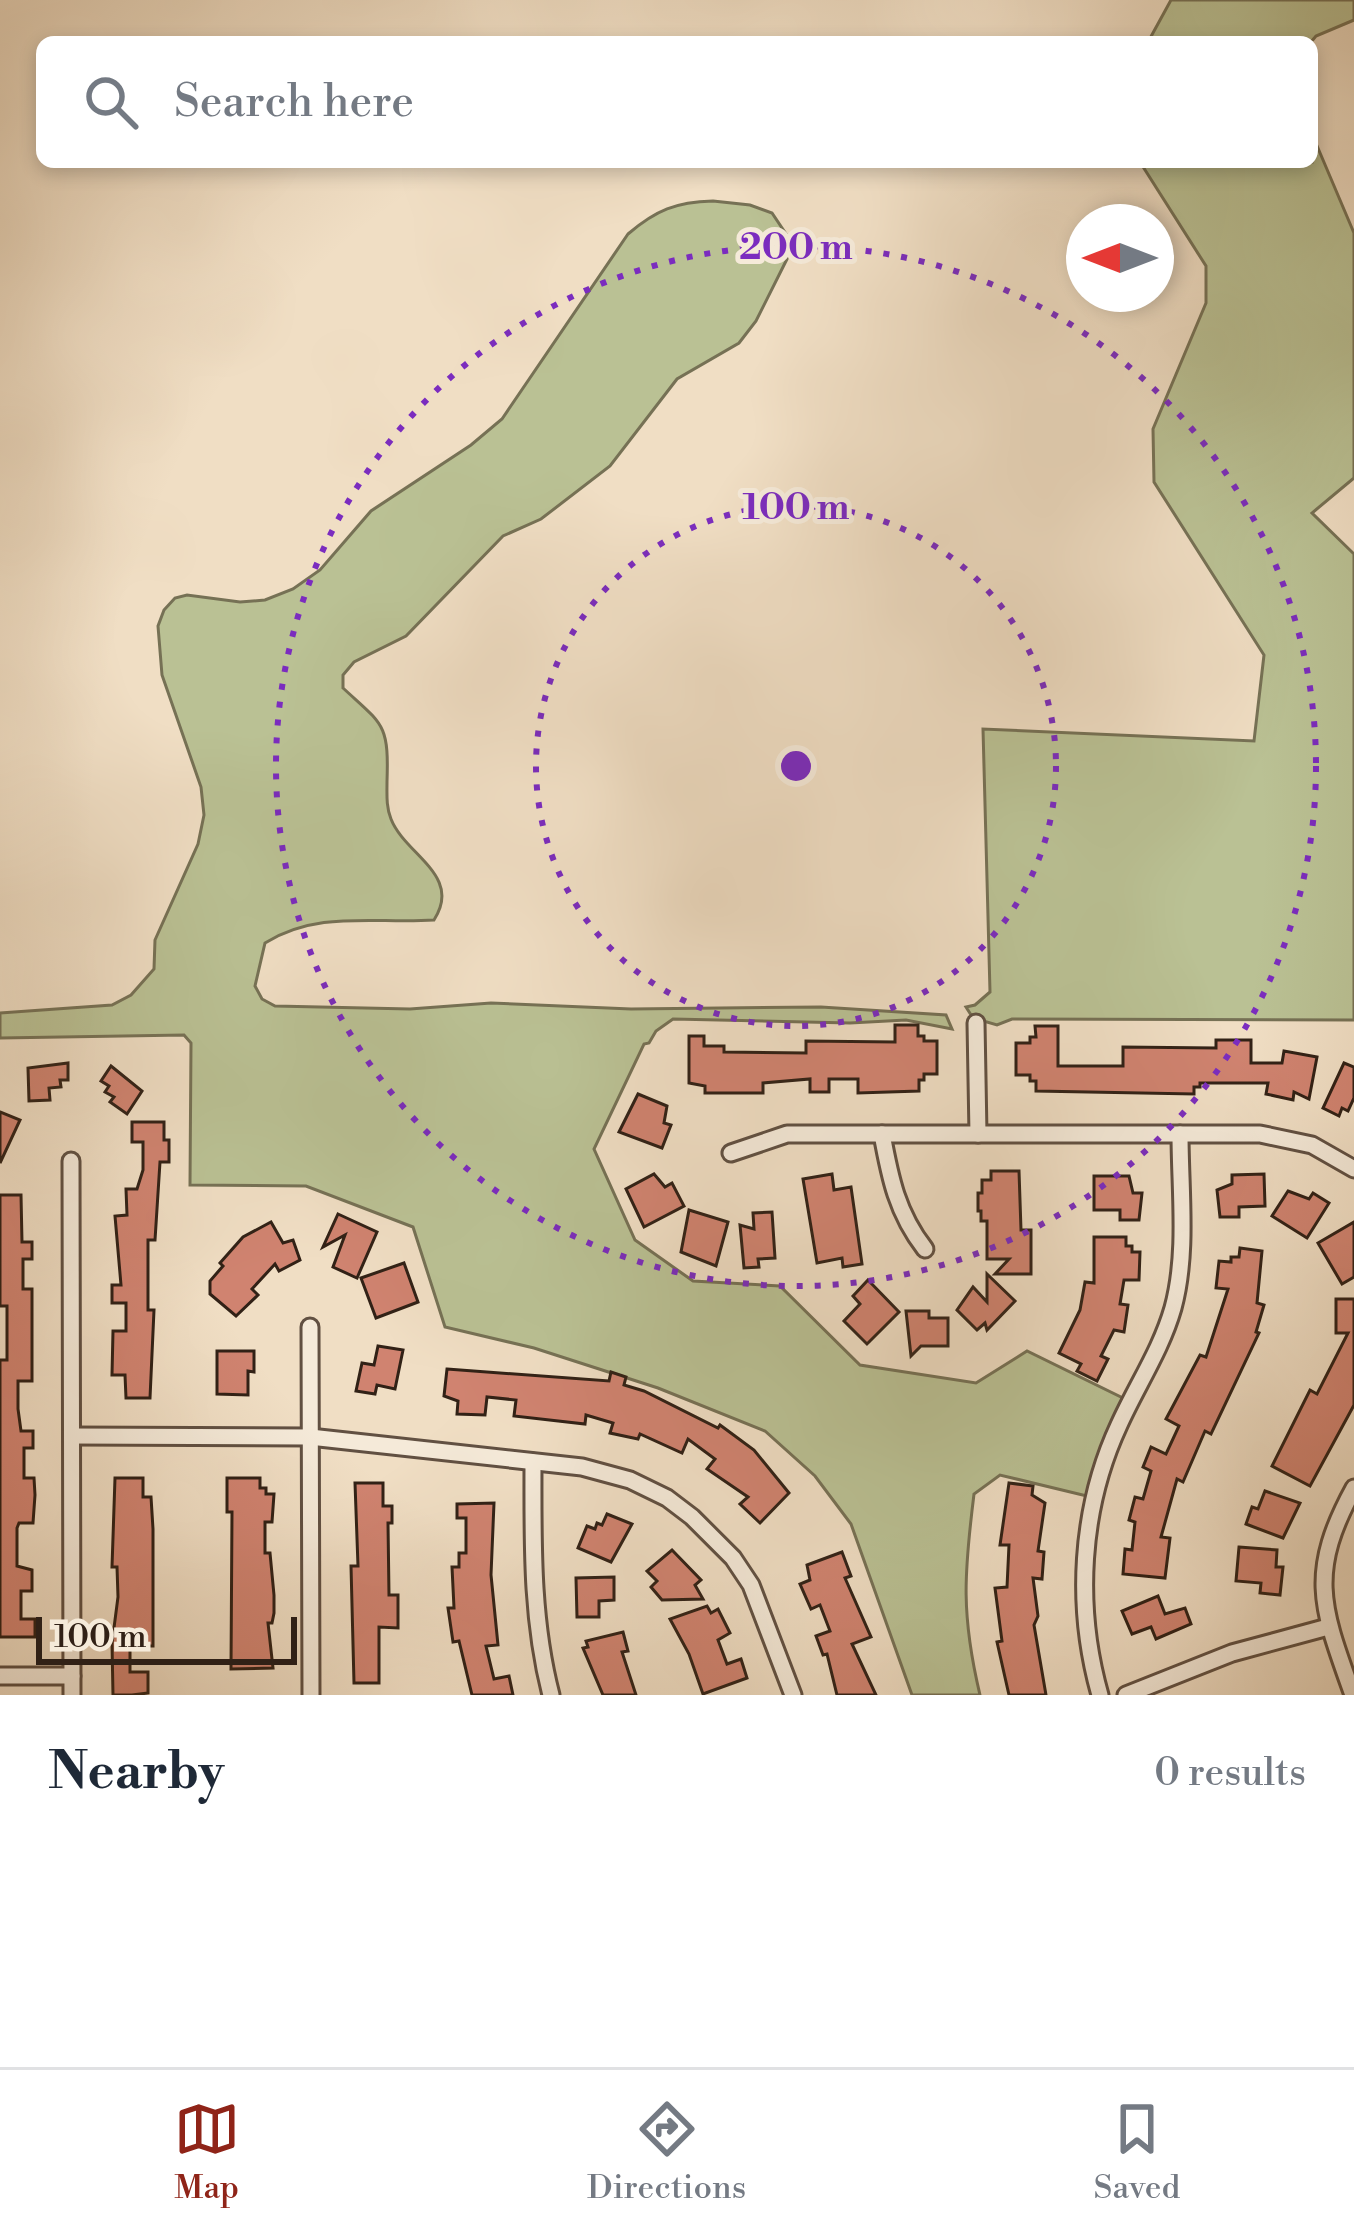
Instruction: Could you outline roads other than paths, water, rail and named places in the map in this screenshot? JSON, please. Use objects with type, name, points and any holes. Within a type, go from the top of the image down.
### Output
[{"type":"street","points":[[976,1023],[978,1134]]},
{"type":"street","points":[[731,1153],[787,1134],[1180,1134],[1288,1138],[1312,1145],[1354,1169]]},
{"type":"street","points":[[882,1134],[899,1209],[925,1249]]},
{"type":"street","points":[[1100,1695],[1086,1621],[1087,1538],[1110,1446],[1162,1343],[1174,1302],[1180,1258],[1180,1134]]},
{"type":"street","points":[[71,1161],[72,1695]]},
{"type":"street","points":[[310,1327],[311,1695]]},
{"type":"street","points":[[72,1436],[310,1437],[582,1467],[630,1480],[667,1498],[713,1535],[751,1585],[793,1695]]},
{"type":"street","points":[[533,1462],[534,1586],[551,1695]]},
{"type":"street","points":[[1352,1695],[1323,1602],[1325,1556],[1336,1520],[1354,1488]]},
{"type":"street","points":[[1126,1695],[1232,1653],[1328,1627]]},
{"type":"street","points":[[0,1676],[72,1676]]}]
